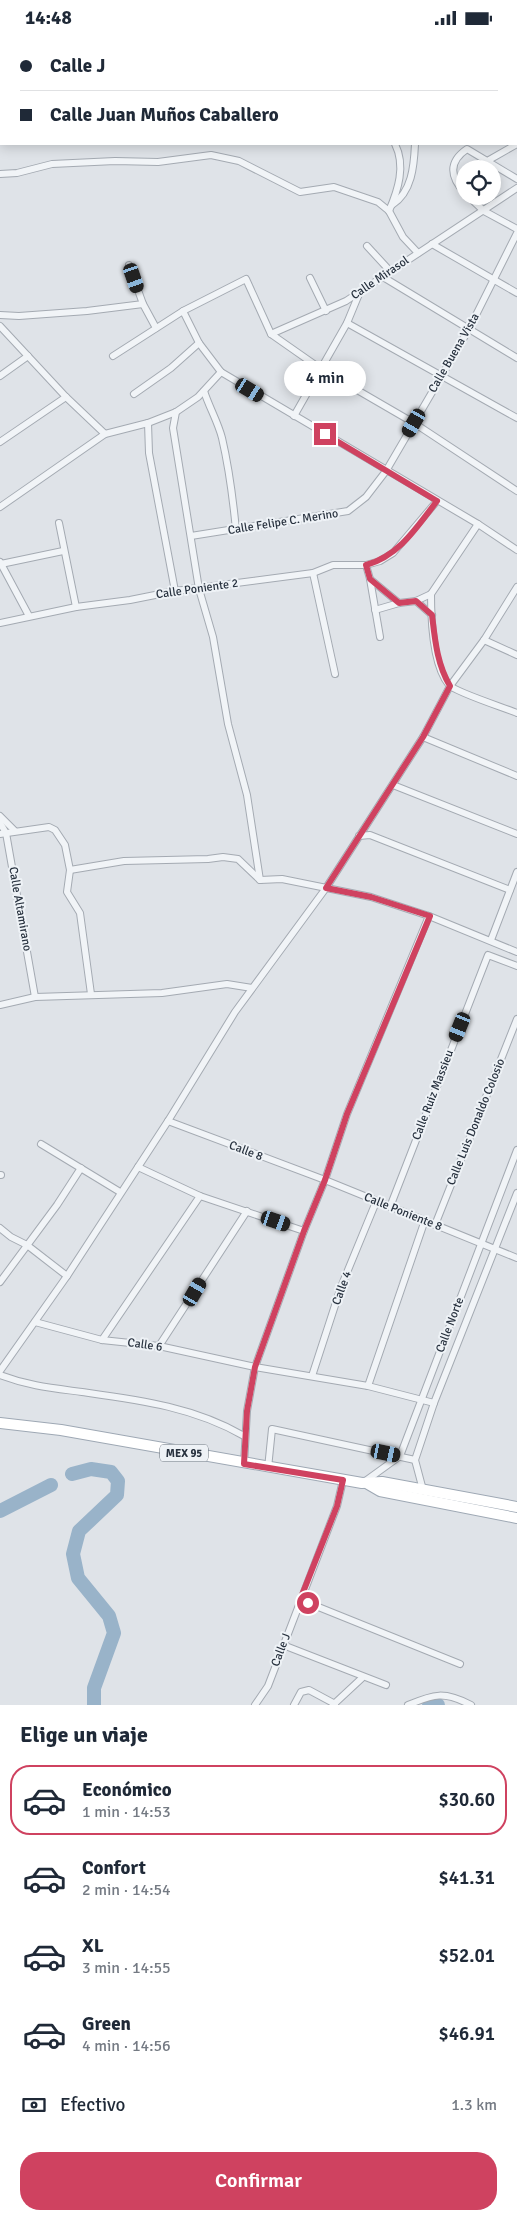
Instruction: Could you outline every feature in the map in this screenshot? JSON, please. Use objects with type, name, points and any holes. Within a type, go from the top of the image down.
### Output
[{"type":"main road","name":"MEX 95","points":[[0,1423],[61,1430],[365,1484],[380,1491],[517,1518]]},
{"type":"main road","name":"MEX 95","points":[[365,1484],[382,1482],[517,1507]]},
{"type":"street","points":[[390,208],[401,173],[395,145]]},
{"type":"street","points":[[390,208],[400,200],[409,186],[415,145]]},
{"type":"street","points":[[456,183],[453,170],[457,156],[467,149],[488,160],[515,145]]},
{"type":"street","points":[[0,174],[17,173],[52,164],[115,161],[158,162],[211,155],[239,161],[300,192],[334,187],[378,202],[390,208],[403,237],[418,253]]},
{"type":"street","points":[[501,169],[517,179]]},
{"type":"street","name":"Calle Mirasol","points":[[270,334],[326,311],[359,294],[390,271],[517,188]]},
{"type":"street","points":[[478,205],[484,211],[517,229]]},
{"type":"street","name":"Calle Buena Vista","points":[[386,471],[469,329],[517,233]]},
{"type":"street","points":[[432,244],[517,293]]},
{"type":"street","points":[[367,246],[390,271]]},
{"type":"street","points":[[129,265],[143,303],[156,328]]},
{"type":"street","points":[[383,277],[517,358]]},
{"type":"street","points":[[310,278],[326,311]]},
{"type":"street","points":[[113,355],[183,311],[246,279],[270,334],[321,369],[414,423],[517,491]]},
{"type":"street","points":[[294,416],[346,323],[359,294]]},
{"type":"street","points":[[0,315],[19,316],[87,311],[143,303]]},
{"type":"street","points":[[183,311],[199,343],[221,372],[516,548]]},
{"type":"street","points":[[346,323],[517,418]]},
{"type":"street","points":[[0,326],[66,397],[105,434]]},
{"type":"street","points":[[134,394],[171,367],[199,343]]},
{"type":"street","points":[[0,377],[28,356]]},
{"type":"street","points":[[1,505],[105,434],[148,423],[176,412],[204,391],[221,372]]},
{"type":"street","points":[[204,391],[221,437],[233,496],[236,529]]},
{"type":"street","points":[[0,442],[66,397]]},
{"type":"street","points":[[176,412],[173,428],[199,589],[213,637],[228,724],[247,795],[260,880]]},
{"type":"street","points":[[148,423],[149,453],[176,591]]},
{"type":"street","name":"Calle Felipe C. Merino","points":[[191,536],[348,511],[366,497],[386,471]]},
{"type":"street","points":[[380,637],[366,565],[380,561],[393,553],[415,530],[437,501]]},
{"type":"street","points":[[59,523],[76,607]]},
{"type":"street","points":[[375,610],[399,603],[416,601],[431,594],[478,525]]},
{"type":"street","points":[[29,616],[0,563],[64,551]]},
{"type":"street","name":"Calle Poniente 2","points":[[0,623],[76,607],[130,600],[176,591],[313,573],[334,565],[366,565]]},
{"type":"street","points":[[313,573],[335,675]]},
{"type":"street","points":[[370,579],[399,603]]},
{"type":"street","points":[[0,1371],[67,1276],[252,988],[326,888],[423,737],[450,686],[516,591]]},
{"type":"street","points":[[431,594],[436,651],[442,674],[450,686],[517,713]]},
{"type":"street","points":[[416,601],[432,615]]},
{"type":"street","points":[[484,639],[517,655]]},
{"type":"street","points":[[423,737],[517,776]]},
{"type":"street","points":[[393,785],[517,834]]},
{"type":"street","points":[[0,816],[15,831]]},
{"type":"street","name":"Calle Altamirano","points":[[0,823],[35,997]]},
{"type":"street","points":[[3,833],[49,827],[56,830],[65,845],[70,870],[68,892],[80,913],[91,994]]},
{"type":"street","points":[[359,835],[370,835],[510,890]]},
{"type":"street","points":[[70,870],[124,861],[223,857],[238,859],[260,880],[282,879],[371,897],[430,916],[517,951]]},
{"type":"street","points":[[491,940],[517,873]]},
{"type":"street","points":[[244,1464],[244,1436],[255,1367],[304,1231],[325,1180],[347,1114],[430,916]]},
{"type":"street","name":"Calle Ruiz Massieu","points":[[390,1207],[488,955],[517,967]]},
{"type":"street","points":[[0,1005],[35,997],[162,993],[227,984],[252,988]]},
{"type":"street","name":"Calle Luis Donaldo Colosio","points":[[435,1225],[517,1019]]},
{"type":"street","name":"Calle 8","points":[[168,1121],[325,1180]]},
{"type":"street","points":[[41,1144],[120,1192]]},
{"type":"street","name":"Calle Norte","points":[[400,1456],[517,1150]]},
{"type":"street","points":[[138,1167],[200,1196],[304,1231]]},
{"type":"street","points":[[0,1282],[81,1168]]},
{"type":"street","name":"Calle Poniente 8","points":[[325,1180],[425,1220],[495,1251]]},
{"type":"street","name":"Calle Norte","points":[[415,1460],[434,1403],[517,1193]]},
{"type":"street","points":[[102,1339],[200,1196]]},
{"type":"street","name":"Calle 4","points":[[312,1376],[341,1287],[376,1202]]},
{"type":"street","points":[[160,1346],[247,1211]]},
{"type":"street","points":[[368,1386],[425,1220]]},
{"type":"street","points":[[0,1229],[27,1245],[67,1276]]},
{"type":"street","points":[[495,1251],[517,1258]]},
{"type":"street","name":"Calle 6","points":[[35,1322],[102,1339],[160,1346],[255,1367],[368,1386],[434,1403]]},
{"type":"street","points":[[0,1375],[24,1385],[138,1400],[195,1413],[244,1436]]},
{"type":"street","points":[[268,1468],[272,1429],[415,1460],[423,1490]]},
{"type":"street","points":[[365,1484],[400,1456]]},
{"type":"street","name":"Calle J","points":[[256,1705],[268,1686],[337,1506],[343,1480]]},
{"type":"street","points":[[300,1600],[460,1664]]},
{"type":"street","points":[[283,1645],[386,1685]]},
{"type":"street","points":[[294,1705],[301,1692],[309,1690],[334,1704],[362,1677]]},
{"type":"street","points":[[408,1705],[439,1694],[456,1698],[471,1705]]},
{"type":"waterway","points":[[72,1474],[91,1469],[111,1472],[118,1481],[117,1495],[79,1531],[73,1554],[78,1578],[109,1616],[114,1633],[94,1688],[94,1705]]},
{"type":"waterway","points":[[0,1511],[51,1485]]},
{"type":"waterway","points":[[429,1705],[438,1705]]},
{"type":"route","points":[[308,1603],[300,1600],[337,1506],[343,1480],[244,1464],[244,1436],[247,1411],[255,1367],[304,1231],[325,1180],[347,1114],[430,916],[371,897],[326,888],[423,737],[450,686],[442,674],[436,651],[432,615],[416,601],[399,603],[387,594],[370,579],[366,565],[380,561],[393,553],[415,530],[437,501],[325,434]]}]
